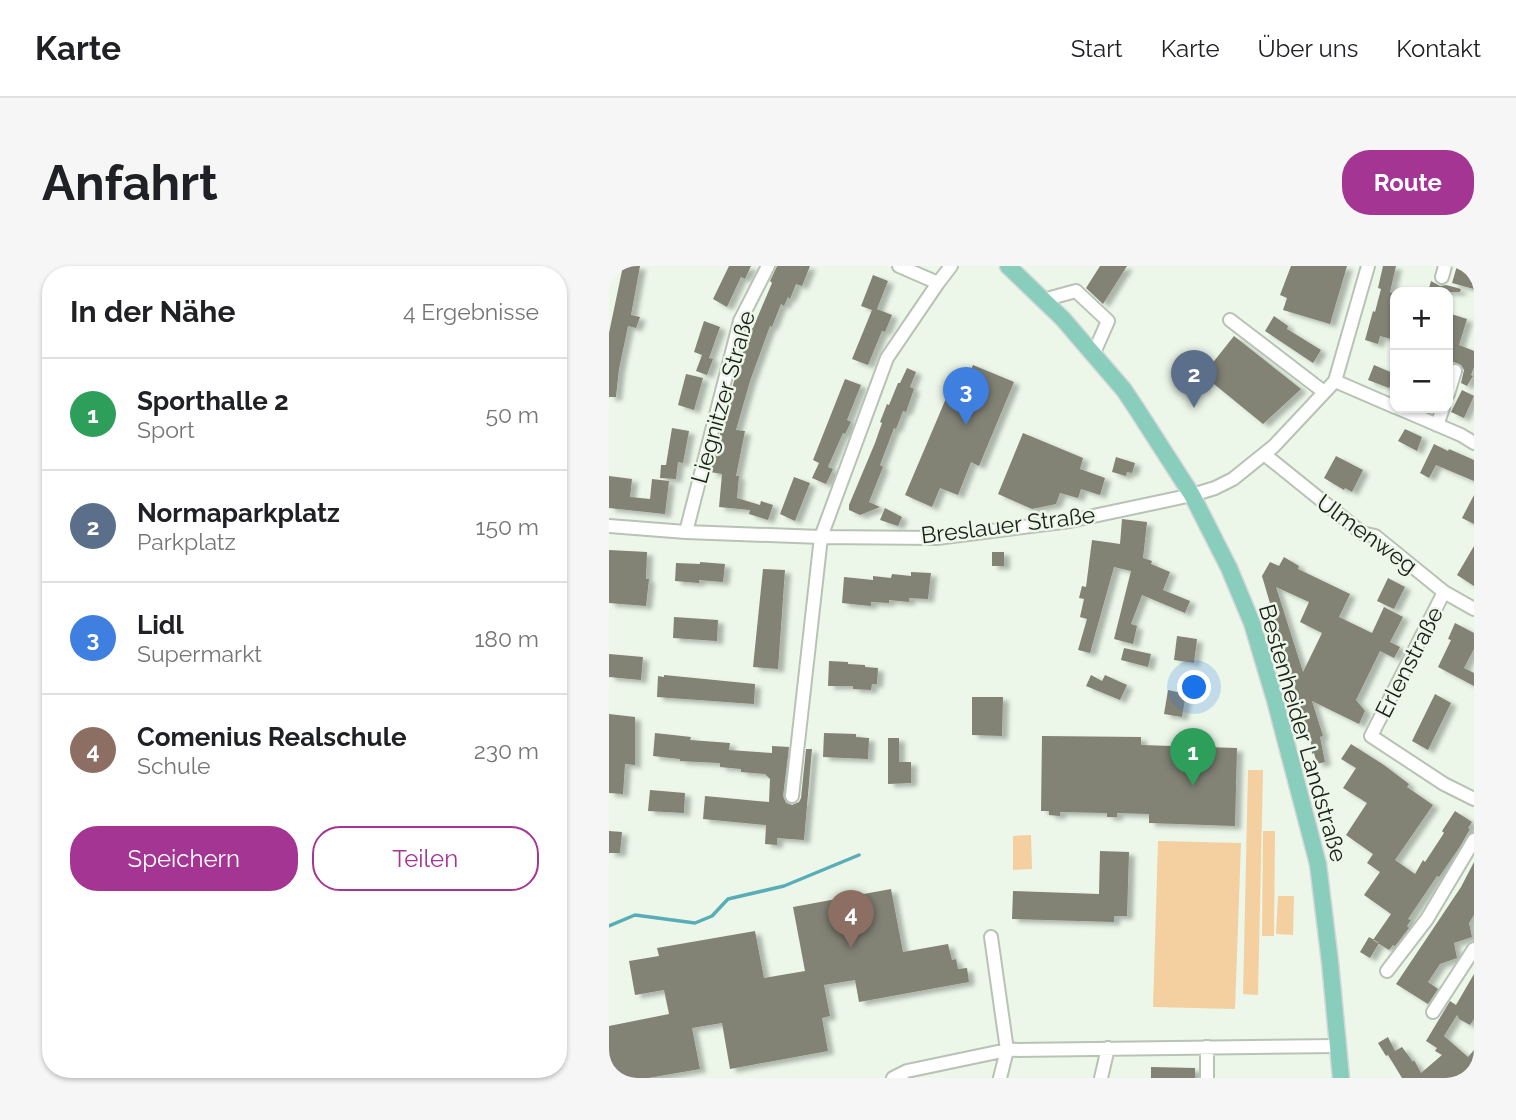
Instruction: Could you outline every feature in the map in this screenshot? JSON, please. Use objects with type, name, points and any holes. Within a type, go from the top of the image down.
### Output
[{"type":"main road","name":"Bestenheider Landstraße","points":[[1008,266],[1063,319],[1124,390],[1192,495],[1252,623],[1275,699],[1318,864],[1341,1078]]},
{"type":"street","name":"Liegnitzer Straße","points":[[687,532],[740,321],[768,266]]},
{"type":"street","points":[[899,266],[938,282]]},
{"type":"street","points":[[792,796],[821,537],[887,358],[951,266]]},
{"type":"street","points":[[1368,266],[1335,381],[1390,404]]},
{"type":"street","points":[[1043,300],[1076,291],[1108,321],[1093,355]]},
{"type":"street","points":[[1230,320],[1324,392]]},
{"type":"street","points":[[1453,378],[1455,371]]},
{"type":"street","name":"Breslauer Straße","points":[[609,526],[821,537],[937,538],[1070,521],[1192,495],[1233,479],[1274,446],[1335,381]]},
{"type":"street","points":[[1410,413],[1474,443]]},
{"type":"street","points":[[1437,425],[1441,413]]},
{"type":"street","name":"Ulmenweg","points":[[1264,454],[1362,533],[1375,537],[1444,592],[1474,609]]},
{"type":"street","name":"Erlenstraße","points":[[1444,592],[1371,736],[1444,784],[1474,799]]},
{"type":"street","points":[[1387,971],[1427,919],[1474,840]]},
{"type":"street","points":[[991,937],[1007,1050],[1000,1078]]},
{"type":"street","points":[[1433,1012],[1474,948]]},
{"type":"street","points":[[893,1078],[1007,1050],[1338,1046]]},
{"type":"street","points":[[1206,1047],[1207,1078]]},
{"type":"street","points":[[1101,1078],[1108,1048]]},
{"type":"shaded area","points":[[1248,770],[1263,770],[1258,995],[1243,994]]},
{"type":"shaded area","points":[[1263,831],[1275,831],[1274,936],[1262,936]]},
{"type":"shaded area","points":[[1031,835],[1032,869],[1013,870],[1013,836]]},
{"type":"shaded area","points":[[1158,841],[1241,843],[1235,1009],[1153,1007]]},
{"type":"shaded area","points":[[1278,896],[1294,896],[1293,935],[1276,934]]},
{"type":"building","points":[[623,266],[640,266],[631,315],[640,317],[636,328],[628,326],[616,397],[609,397],[609,333]]},
{"type":"building","points":[[729,266],[751,266],[745,279],[741,277],[727,307],[713,299]]},
{"type":"building","points":[[777,266],[810,266],[802,286],[796,284],[790,299],[788,297],[784,306],[781,304],[772,327],[770,326],[736,430],[745,431],[736,476],[739,476],[737,498],[760,505],[761,501],[773,505],[768,520],[749,514],[750,510],[719,507],[722,474],[710,472],[738,366]]},
{"type":"building","points":[[1100,266],[1127,266],[1103,304],[1086,288]]},
{"type":"building","points":[[1291,266],[1347,266],[1330,324],[1283,310],[1287,298],[1280,295]]},
{"type":"building","points":[[1383,266],[1396,266],[1390,287],[1390,339],[1380,336],[1378,344],[1365,340],[1381,289],[1378,288]]},
{"type":"building","points":[[1457,266],[1474,266],[1474,289],[1452,283]]},
{"type":"building","points":[[873,275],[888,281],[877,309],[892,315],[868,365],[852,359],[872,310],[861,306]]},
{"type":"building","points":[[1431,281],[1440,286],[1446,285],[1461,289],[1460,292],[1453,292],[1453,287],[1429,287]]},
{"type":"building","points":[[1453,315],[1467,319],[1459,345],[1474,351],[1473,376],[1467,386],[1461,383],[1464,370],[1454,362]]},
{"type":"building","points":[[1274,316],[1288,326],[1287,329],[1321,350],[1313,363],[1265,331]]},
{"type":"building","points":[[704,321],[720,327],[709,358],[713,359],[707,375],[696,371],[702,355],[694,352]]},
{"type":"building","points":[[1234,336],[1301,389],[1263,424],[1203,375]]},
{"type":"building","points":[[973,365],[1014,382],[979,466],[971,462],[958,495],[940,488],[932,507],[905,495],[953,382],[964,387]]},
{"type":"building","points":[[1374,365],[1390,372],[1389,388],[1368,380]]},
{"type":"building","points":[[907,368],[916,372],[910,387],[914,389],[906,412],[903,411],[896,429],[894,428],[869,502],[880,507],[860,515],[849,510],[849,505],[875,443],[887,404],[889,405]]},
{"type":"building","points":[[686,374],[703,378],[694,410],[678,405]]},
{"type":"building","points":[[845,379],[861,385],[847,420],[851,422],[845,434],[843,433],[828,467],[833,469],[826,484],[812,478],[819,463],[813,460]]},
{"type":"building","points":[[1462,390],[1474,396],[1464,418],[1453,413]]},
{"type":"building","points":[[672,428],[689,431],[683,463],[678,462],[676,479],[660,478],[661,465],[666,465]]},
{"type":"building","points":[[1405,429],[1422,437],[1417,451],[1398,441]]},
{"type":"building","points":[[1023,433],[1083,458],[1080,469],[1105,478],[1100,495],[1081,489],[1078,498],[1060,493],[1056,504],[1032,509],[998,494]]},
{"type":"building","points":[[1434,444],[1474,460],[1474,481],[1436,465],[1429,478],[1420,473]]},
{"type":"building","points":[[1336,456],[1363,470],[1352,492],[1324,478]]},
{"type":"building","points":[[1116,457],[1135,463],[1132,473],[1127,472],[1126,476],[1112,472]]},
{"type":"building","points":[[609,476],[632,479],[630,497],[650,499],[652,479],[669,481],[665,514],[609,508]]},
{"type":"building","points":[[794,477],[810,483],[795,521],[780,514]]},
{"type":"building","points":[[1474,495],[1474,524],[1462,518]]},
{"type":"building","points":[[885,508],[902,517],[898,526],[880,520]]},
{"type":"building","points":[[1122,519],[1147,522],[1143,558],[1170,572],[1163,590],[1190,601],[1185,613],[1142,595],[1131,624],[1137,626],[1133,644],[1114,639],[1131,571],[1114,567],[1090,653],[1078,650],[1087,619],[1080,617],[1084,599],[1079,598],[1082,586],[1086,587],[1092,540],[1120,544]]},
{"type":"building","points":[[1474,546],[1474,586],[1457,575]]},
{"type":"building","points":[[609,550],[647,552],[646,579],[649,579],[646,606],[609,603]]},
{"type":"building","points":[[992,552],[1004,552],[1004,566],[992,566]]},
{"type":"building","points":[[1284,557],[1299,566],[1298,569],[1350,594],[1339,617],[1372,633],[1384,607],[1403,617],[1390,642],[1400,647],[1394,658],[1380,651],[1356,700],[1365,711],[1359,724],[1312,701],[1323,736],[1320,737],[1325,762],[1317,764],[1262,576],[1270,562],[1279,566]],"holes":[[[1276,587],[1309,602],[1300,622],[1322,633],[1303,672]]]},
{"type":"building","points":[[676,563],[725,564],[723,582],[675,581]]},
{"type":"building","points":[[763,569],[785,570],[778,669],[753,667]]},
{"type":"building","points":[[911,572],[931,573],[928,599],[871,602],[871,606],[842,603],[844,577],[873,580],[873,576],[891,578],[892,574],[911,576]]},
{"type":"building","points":[[1388,578],[1405,587],[1394,609],[1377,601]]},
{"type":"building","points":[[674,617],[718,620],[717,641],[673,638]]},
{"type":"building","points":[[1455,623],[1474,633],[1474,649],[1464,668],[1474,673],[1474,686],[1438,667],[1451,640],[1448,639]]},
{"type":"building","points":[[1177,636],[1197,639],[1194,663],[1174,660]]},
{"type":"building","points":[[1124,648],[1151,654],[1148,667],[1121,660]]},
{"type":"building","points":[[609,654],[643,657],[641,680],[609,677]]},
{"type":"building","points":[[829,661],[878,668],[877,684],[872,684],[871,690],[853,689],[853,686],[828,686]]},
{"type":"building","points":[[1091,675],[1102,681],[1105,675],[1127,685],[1120,700],[1086,686]]},
{"type":"building","points":[[658,676],[755,684],[754,704],[657,697]]},
{"type":"building","points":[[1168,690],[1186,694],[1182,717],[1164,714]]},
{"type":"building","points":[[1435,694],[1451,703],[1428,750],[1412,741]]},
{"type":"building","points":[[972,697],[1003,697],[1002,736],[972,735]]},
{"type":"building","points":[[609,714],[635,717],[635,765],[625,764],[623,794],[609,793]]},
{"type":"building","points":[[655,733],[691,737],[690,740],[730,743],[729,750],[772,753],[772,746],[789,747],[783,796],[786,803],[792,805],[801,798],[806,749],[812,749],[804,840],[777,838],[777,845],[765,844],[766,825],[703,819],[705,796],[769,802],[770,779],[765,774],[720,767],[720,763],[680,761],[653,756]]},
{"type":"building","points":[[824,733],[856,734],[856,737],[869,738],[868,759],[823,757]]},
{"type":"building","points":[[1042,736],[1141,737],[1141,745],[1237,748],[1235,826],[1149,823],[1149,814],[1117,813],[1117,817],[1107,817],[1107,813],[1060,812],[1060,816],[1049,815],[1049,811],[1041,811]]},
{"type":"building","points":[[888,738],[899,738],[899,762],[911,762],[911,783],[888,784]]},
{"type":"building","points":[[1351,744],[1384,765],[1409,784],[1407,787],[1433,805],[1395,860],[1415,874],[1444,833],[1442,831],[1455,811],[1472,822],[1459,848],[1408,919],[1411,920],[1407,926],[1409,928],[1389,950],[1373,940],[1391,914],[1364,895],[1380,872],[1367,863],[1373,854],[1346,835],[1367,803],[1343,788],[1356,768],[1341,759]]},
{"type":"building","points":[[650,790],[685,793],[684,813],[648,811]]},
{"type":"building","points":[[609,831],[622,832],[620,853],[609,853]]},
{"type":"building","points":[[1100,851],[1129,852],[1127,916],[1114,916],[1114,922],[1012,919],[1013,891],[1099,894]]},
{"type":"building","points":[[1474,862],[1474,915],[1469,923],[1472,937],[1454,943],[1457,958],[1440,964],[1428,982],[1438,989],[1428,1004],[1396,984],[1461,887]]},
{"type":"building","points":[[891,889],[903,952],[948,944],[952,960],[956,959],[958,969],[967,968],[969,982],[859,1002],[855,980],[824,985],[830,1016],[822,1018],[828,1051],[730,1069],[722,1023],[692,1028],[700,1069],[648,1078],[609,1078],[609,1026],[669,1014],[664,990],[635,995],[629,961],[659,956],[657,948],[755,931],[764,978],[805,971],[793,907]]},
{"type":"building","points":[[1369,937],[1379,943],[1370,958],[1360,952]]},
{"type":"building","points":[[1474,974],[1474,1019],[1470,1025],[1457,1015],[1444,1036],[1468,1057],[1474,1050],[1474,1067],[1465,1078],[1402,1078],[1388,1055],[1402,1047],[1421,1073],[1442,1055],[1426,1041],[1450,1001],[1456,1005]]},
{"type":"building","points":[[1388,1037],[1395,1051],[1386,1056],[1378,1043]]},
{"type":"building","points":[[1151,1067],[1195,1068],[1195,1078],[1151,1078]]},
{"type":"waterway","points":[[609,926],[635,915],[695,923],[712,916],[728,899],[784,886],[859,855]]},
{"type":"place","name":"Normaparkplatz","points":[[1194,408]]},
{"type":"place","name":"Lidl","points":[[966,425]]},
{"type":"place","name":"Sporthalle 2","points":[[1193,786]]},
{"type":"place","name":"Comenius Realschule","points":[[851,948]]}]
